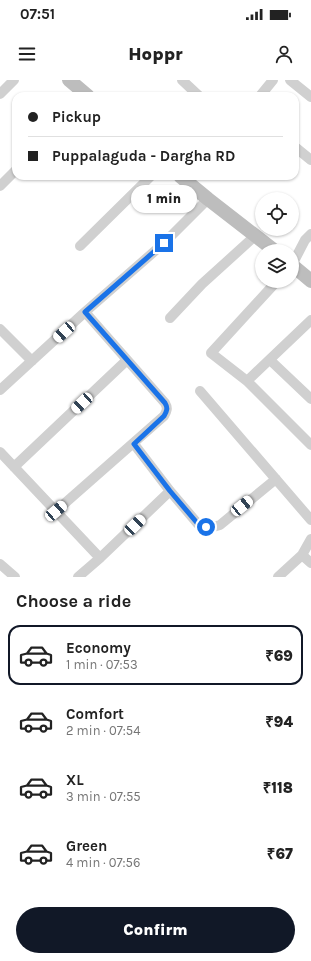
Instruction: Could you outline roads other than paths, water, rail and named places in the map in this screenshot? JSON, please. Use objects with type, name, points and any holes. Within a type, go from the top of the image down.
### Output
[{"type":"street","points":[[0,94],[14,80]]},
{"type":"street","points":[[69,80],[83,92]]},
{"type":"street","points":[[182,80],[195,92]]},
{"type":"street","points":[[264,92],[274,80]]},
{"type":"street","points":[[290,80],[311,96]]},
{"type":"street","points":[[299,150],[311,160]]},
{"type":"street","points":[[0,186],[12,174]]},
{"type":"street","points":[[80,246],[147,180]]},
{"type":"street","points":[[188,180],[208,199],[266,244]]},
{"type":"street","points":[[0,390],[85,312],[164,243],[208,199]]},
{"type":"street","points":[[299,252],[305,240],[311,234]]},
{"type":"street","points":[[170,318],[202,284],[255,236]]},
{"type":"street","points":[[299,271],[311,281]]},
{"type":"street","points":[[271,288],[211,353],[247,381],[311,445]]},
{"type":"street","points":[[56,511],[134,444],[164,416],[167,408],[165,403],[85,312]]},
{"type":"street","points":[[247,381],[311,320]]},
{"type":"street","points":[[0,329],[32,361]]},
{"type":"street","points":[[14,467],[127,360]]},
{"type":"street","points":[[270,360],[311,400]]},
{"type":"street","points":[[200,391],[311,520]]},
{"type":"street","points":[[134,444],[170,491],[198,524],[206,527],[220,525],[276,479]]},
{"type":"street","points":[[0,452],[100,558]]},
{"type":"street","points":[[78,577],[170,491]]},
{"type":"street","points":[[278,577],[302,555],[311,539]]},
{"type":"street","points":[[302,555],[311,563]]},
{"type":"street","points":[[0,564],[15,577]]},
{"type":"street","points":[[0,572],[5,577]]}]
